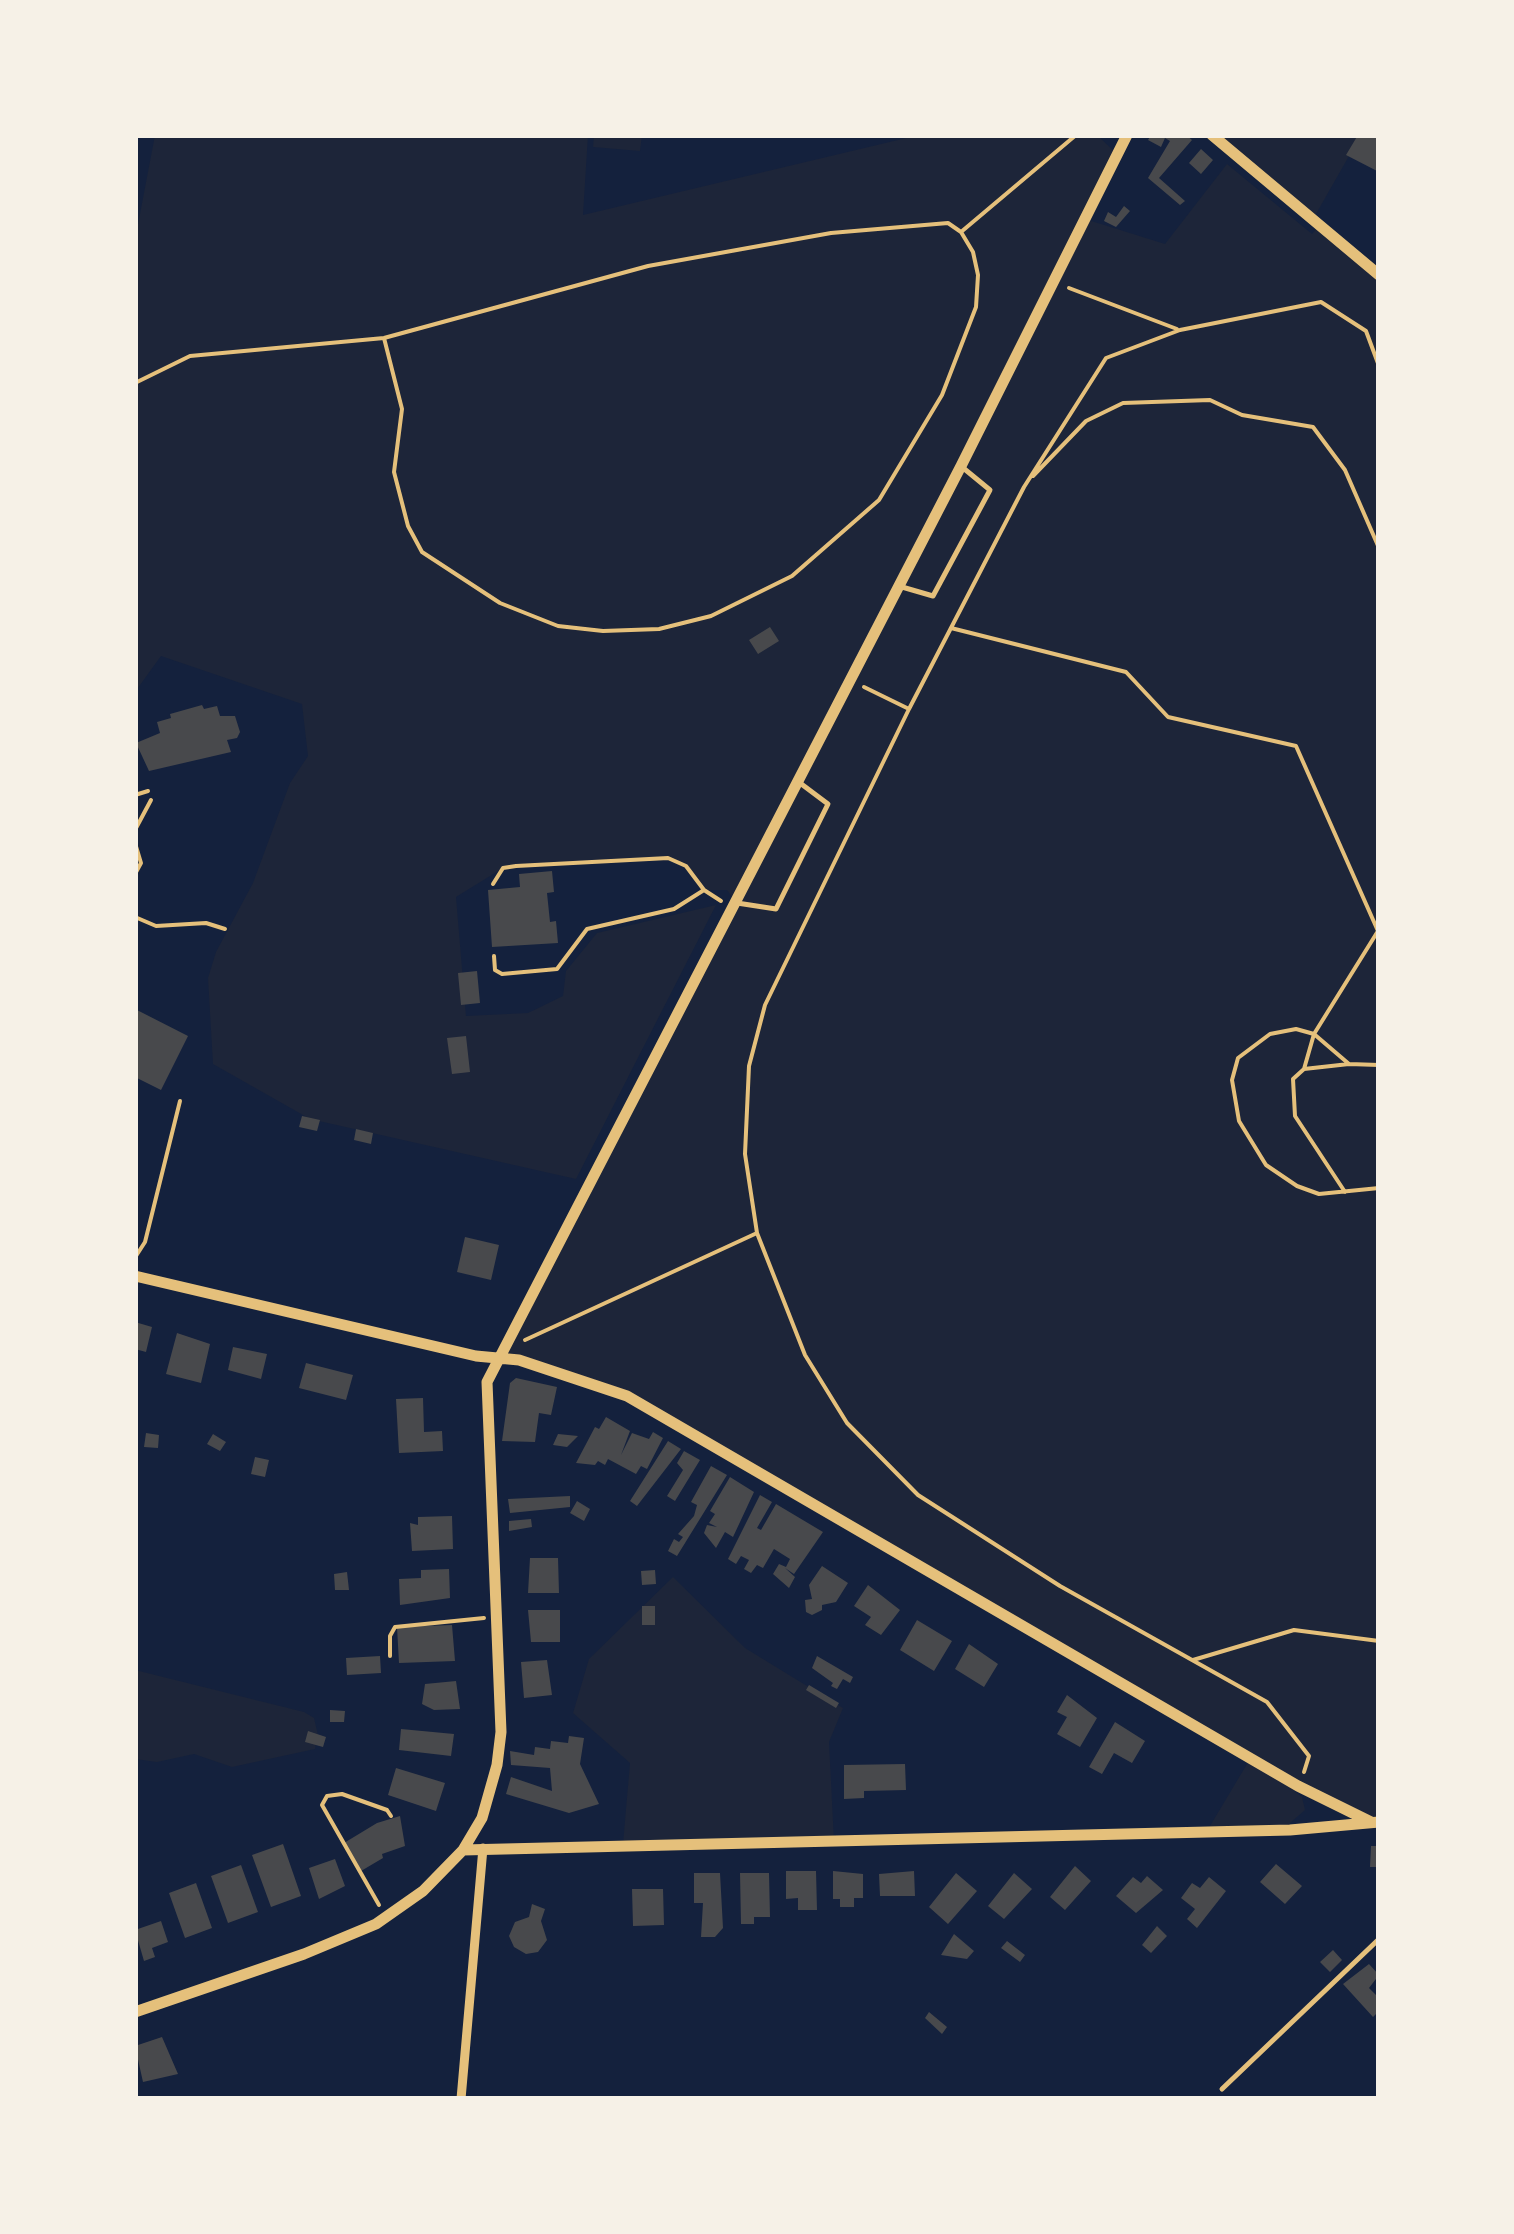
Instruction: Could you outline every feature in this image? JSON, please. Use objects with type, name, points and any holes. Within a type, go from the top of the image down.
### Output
[{"type":"street","points":[[135,2012],[304,1954],[386,1918],[423,1890],[463,1850],[482,1818],[498,1765],[501,1732],[487,1382],[961,466],[1126,135]]},
{"type":"street","points":[[1212,135],[1379,275]]},
{"type":"street","points":[[135,1276],[500,1355],[626,1396],[1298,1786],[1375,1822]]},
{"type":"street","points":[[463,1850],[1290,1830],[1375,1822]]},
{"type":"street","points":[[461,2099],[483,1848]]},
{"type":"lane","points":[[899,586],[934,596],[990,490],[961,466]]},
{"type":"lane","points":[[735,905],[776,909],[828,804],[798,782]]},
{"type":"lane","points":[[1222,2089],[1379,1939]]},
{"type":"path","points":[[961,232],[1076,135]]},
{"type":"path","points":[[135,383],[190,356],[216,350],[384,338],[667,263],[831,233],[948,223],[961,232],[973,252],[978,275],[976,307],[942,395],[880,500],[792,576],[711,616],[659,628],[604,631],[558,626],[500,604],[422,552],[408,526],[394,472],[402,408],[384,338]]},
{"type":"path","points":[[1059,270],[1070,290],[1180,330]]},
{"type":"path","points":[[1298,1786],[1309,1756],[1268,1702],[1060,1586],[918,1495],[847,1422],[805,1356],[757,1233],[745,1154],[749,1066],[765,1005],[909,710],[1016,501],[1106,358],[1180,330],[1320,302],[1366,331],[1379,366]]},
{"type":"path","points":[[1024,487],[1086,421],[1123,403],[1210,400],[1242,415],[1313,427],[1344,470],[1379,548]]},
{"type":"path","points":[[990,490],[1016,501]]},
{"type":"path","points":[[951,628],[1126,672],[1168,717],[1296,746],[1378,931],[1314,1034],[1304,1069]]},
{"type":"path","points":[[850,679],[909,710]]},
{"type":"path","points":[[135,794],[148,792]]},
{"type":"path","points":[[135,830],[151,800]]},
{"type":"path","points":[[135,843],[141,862],[135,874]]},
{"type":"path","points":[[493,884],[502,868],[668,858],[686,866],[704,890],[735,905]]},
{"type":"path","points":[[494,956],[496,970],[502,974],[557,970],[587,929],[674,909],[704,890]]},
{"type":"path","points":[[135,917],[156,926],[206,924],[225,929]]},
{"type":"path","points":[[1350,1064],[1314,1034],[1296,1029],[1270,1034],[1238,1058],[1232,1080],[1239,1120],[1266,1164],[1297,1186],[1320,1194],[1379,1188]]},
{"type":"path","points":[[1345,1192],[1295,1116],[1292,1079],[1304,1069],[1379,1065]]},
{"type":"path","points":[[136,1256],[145,1242],[180,1101]]},
{"type":"path","points":[[500,1355],[757,1233]]},
{"type":"path","points":[[390,1656],[390,1636],[395,1627],[496,1617]]},
{"type":"path","points":[[1193,1660],[1294,1630],[1379,1641]]},
{"type":"path","points":[[386,1918],[322,1805],[327,1796],[342,1794],[387,1810],[391,1816]]},
{"type":"shaded area","points":[[155,135],[588,135],[583,215],[919,135],[1097,135],[1117,154],[1085,219],[1165,244],[1227,164],[1312,234],[1319,226],[1379,275],[1379,1822],[1298,1786],[1294,1791],[1302,1797],[1305,1810],[1290,1823],[1290,1830],[1207,1831],[1250,1759],[627,1396],[497,1359],[736,902],[727,890],[704,890],[686,866],[667,858],[503,868],[456,897],[466,1016],[528,1013],[563,996],[566,971],[597,933],[716,905],[576,1179],[310,1119],[213,1064],[208,978],[216,952],[253,883],[290,783],[308,756],[302,704],[161,656],[135,692],[135,240]]},
{"type":"shaded area","points":[[594,135],[642,135],[640,151],[593,147]]},
{"type":"shaded area","points":[[1212,135],[1361,135],[1312,221]]},
{"type":"shaded area","points":[[673,1577],[745,1648],[843,1708],[829,1742],[834,1841],[623,1844],[630,1763],[573,1713],[589,1659]]},
{"type":"shaded area","points":[[135,1670],[304,1712],[314,1718],[318,1735],[315,1749],[232,1767],[194,1754],[157,1762],[135,1759]]},
{"type":"building","points":[[1151,135],[1186,135],[1192,140],[1159,178],[1185,201],[1180,205],[1148,178],[1170,141],[1165,138],[1161,147],[1148,140]]},
{"type":"building","points":[[1358,135],[1379,135],[1379,172],[1346,155]]},
{"type":"building","points":[[1201,149],[1213,160],[1201,174],[1189,163]]},
{"type":"building","points":[[1124,206],[1130,211],[1116,227],[1104,221],[1108,212],[1116,217]]},
{"type":"building","points":[[770,627],[779,641],[758,654],[749,640]]},
{"type":"building","points":[[202,705],[204,709],[217,706],[220,716],[235,716],[240,732],[237,738],[227,740],[231,752],[149,771],[136,743],[160,733],[157,722],[171,718],[170,714]]},
{"type":"building","points":[[552,871],[554,892],[547,893],[550,922],[556,921],[558,943],[492,947],[488,890],[520,887],[519,874]]},
{"type":"building","points":[[477,971],[480,1003],[461,1005],[458,973]]},
{"type":"building","points":[[135,1009],[188,1036],[161,1090],[135,1077]]},
{"type":"building","points":[[466,1036],[470,1072],[452,1074],[447,1038]]},
{"type":"building","points":[[302,1116],[320,1120],[317,1131],[299,1127]]},
{"type":"building","points":[[356,1129],[373,1133],[371,1144],[354,1140]]},
{"type":"building","points":[[465,1237],[499,1245],[491,1280],[457,1272]]},
{"type":"building","points":[[135,1322],[152,1327],[146,1352],[135,1349]]},
{"type":"building","points":[[177,1333],[210,1344],[201,1383],[166,1374]]},
{"type":"building","points":[[233,1347],[267,1354],[261,1379],[228,1370]]},
{"type":"building","points":[[306,1363],[353,1375],[346,1400],[299,1388]]},
{"type":"building","points":[[516,1378],[557,1387],[551,1415],[539,1413],[535,1442],[502,1441],[510,1383]]},
{"type":"building","points":[[423,1398],[424,1432],[442,1431],[443,1451],[399,1453],[396,1399]]},
{"type":"building","points":[[606,1417],[630,1431],[621,1455],[632,1433],[649,1439],[653,1432],[663,1438],[647,1469],[641,1466],[636,1474],[608,1459],[605,1465],[598,1461],[595,1465],[576,1463],[595,1427],[599,1429]]},
{"type":"building","points":[[146,1433],[159,1435],[158,1448],[144,1447]]},
{"type":"building","points":[[213,1434],[226,1442],[220,1451],[207,1444]]},
{"type":"building","points":[[558,1434],[578,1436],[567,1447],[553,1445]]},
{"type":"building","points":[[668,1441],[681,1449],[637,1506],[630,1501]]},
{"type":"building","points":[[684,1451],[700,1460],[675,1501],[667,1496],[683,1470],[677,1463]]},
{"type":"building","points":[[255,1457],[269,1460],[265,1477],[251,1474]]},
{"type":"building","points":[[711,1466],[727,1475],[677,1556],[668,1551],[674,1539],[679,1542],[683,1537],[678,1534],[694,1516],[697,1505],[691,1502]]},
{"type":"building","points":[[730,1477],[754,1492],[733,1537],[725,1532],[716,1548],[704,1533],[707,1525],[717,1527],[709,1523],[715,1514],[710,1511]]},
{"type":"building","points":[[760,1495],[772,1502],[757,1528],[761,1530],[776,1504],[823,1532],[794,1574],[785,1568],[795,1577],[789,1588],[773,1574],[779,1564],[786,1567],[790,1559],[774,1549],[763,1568],[757,1565],[751,1573],[744,1569],[749,1560],[741,1556],[736,1564],[728,1559]]},
{"type":"building","points":[[570,1496],[570,1507],[510,1513],[508,1499]]},
{"type":"building","points":[[577,1501],[590,1509],[584,1521],[570,1513]]},
{"type":"building","points":[[452,1516],[453,1549],[412,1551],[410,1523],[418,1525],[418,1517]]},
{"type":"building","points":[[531,1519],[532,1527],[509,1531],[509,1521]]},
{"type":"building","points":[[530,1558],[558,1558],[559,1593],[528,1593]]},
{"type":"building","points":[[822,1566],[848,1583],[836,1602],[822,1605],[822,1610],[812,1615],[806,1612],[805,1600],[812,1599],[809,1585]]},
{"type":"building","points":[[449,1569],[450,1598],[400,1605],[399,1579],[421,1578],[421,1570]]},
{"type":"building","points":[[655,1570],[656,1584],[642,1585],[641,1571]]},
{"type":"building","points":[[347,1572],[349,1590],[335,1590],[334,1574]]},
{"type":"building","points":[[868,1585],[900,1610],[881,1635],[865,1625],[871,1617],[854,1606]]},
{"type":"building","points":[[642,1606],[655,1606],[655,1625],[642,1625]]},
{"type":"building","points":[[528,1610],[560,1610],[560,1642],[531,1642]]},
{"type":"building","points":[[917,1620],[952,1641],[934,1671],[900,1650]]},
{"type":"building","points":[[452,1625],[455,1661],[399,1663],[397,1627]]},
{"type":"building","points":[[969,1644],[998,1664],[984,1687],[955,1669]]},
{"type":"building","points":[[380,1656],[381,1673],[347,1675],[346,1658]]},
{"type":"building","points":[[817,1656],[853,1677],[850,1683],[843,1679],[837,1689],[831,1686],[833,1683],[812,1668]]},
{"type":"building","points":[[547,1660],[552,1695],[524,1698],[521,1662]]},
{"type":"building","points":[[456,1681],[460,1709],[434,1710],[422,1704],[425,1684]]},
{"type":"building","points":[[809,1685],[839,1703],[836,1708],[806,1690]]},
{"type":"building","points":[[1067,1695],[1097,1718],[1080,1747],[1057,1734],[1067,1717],[1057,1712]]},
{"type":"building","points":[[330,1710],[345,1711],[344,1722],[330,1722]]},
{"type":"building","points":[[1115,1722],[1145,1741],[1132,1763],[1114,1753],[1102,1774],[1089,1767]]},
{"type":"building","points":[[401,1729],[454,1734],[451,1756],[399,1750]]},
{"type":"building","points":[[308,1731],[326,1737],[323,1747],[305,1742]]},
{"type":"building","points":[[569,1736],[584,1738],[580,1764],[599,1804],[569,1813],[506,1794],[511,1777],[552,1791],[550,1768],[511,1765],[510,1751],[534,1755],[535,1747],[550,1749],[551,1741],[568,1743]]},
{"type":"building","points":[[905,1764],[906,1790],[864,1791],[864,1798],[844,1799],[844,1765]]},
{"type":"building","points":[[396,1768],[445,1783],[436,1811],[388,1795]]},
{"type":"building","points":[[400,1816],[405,1846],[382,1854],[383,1858],[361,1871],[344,1843],[377,1823]]},
{"type":"building","points":[[283,1844],[301,1896],[271,1907],[252,1855]]},
{"type":"building","points":[[1371,1846],[1379,1846],[1379,1867],[1370,1867]]},
{"type":"building","points":[[335,1859],[345,1886],[319,1899],[309,1868]]},
{"type":"building","points":[[1276,1864],[1302,1886],[1285,1904],[1260,1882]]},
{"type":"building","points":[[241,1865],[258,1912],[228,1923],[211,1876]]},
{"type":"building","points":[[1075,1866],[1091,1881],[1065,1910],[1050,1897]]},
{"type":"building","points":[[786,1871],[816,1871],[817,1910],[798,1910],[798,1898],[786,1899]]},
{"type":"building","points":[[833,1871],[863,1874],[863,1898],[854,1898],[854,1907],[840,1907],[840,1899],[833,1899]]},
{"type":"building","points":[[914,1871],[915,1896],[880,1896],[879,1874]]},
{"type":"building","points":[[694,1873],[720,1873],[723,1928],[715,1937],[701,1937],[703,1903],[694,1903]]},
{"type":"building","points":[[740,1873],[769,1873],[770,1917],[754,1917],[754,1924],[741,1924]]},
{"type":"building","points":[[956,1873],[977,1891],[948,1924],[929,1907]]},
{"type":"building","points":[[1014,1873],[1032,1889],[1004,1919],[988,1906]]},
{"type":"building","points":[[1147,1876],[1163,1890],[1136,1913],[1116,1896],[1133,1877],[1141,1883]]},
{"type":"building","points":[[1209,1877],[1226,1891],[1197,1928],[1187,1919],[1195,1909],[1181,1898],[1192,1883],[1200,1888]]},
{"type":"building","points":[[196,1883],[212,1928],[185,1938],[169,1893]]},
{"type":"building","points":[[632,1889],[663,1889],[664,1925],[633,1926]]},
{"type":"building","points":[[532,1904],[545,1909],[541,1921],[547,1940],[538,1952],[526,1954],[514,1947],[509,1936],[515,1922],[529,1917]]},
{"type":"building","points":[[161,1921],[168,1942],[152,1948],[155,1957],[144,1961],[135,1930]]},
{"type":"building","points":[[1157,1926],[1167,1936],[1151,1953],[1142,1945]]},
{"type":"building","points":[[954,1934],[974,1951],[967,1959],[941,1955]]},
{"type":"building","points":[[1007,1941],[1025,1955],[1020,1962],[1001,1948]]},
{"type":"building","points":[[1333,1950],[1342,1960],[1330,1972],[1320,1962]]},
{"type":"building","points":[[1369,1964],[1379,1975],[1369,1988],[1379,1998],[1379,2011],[1373,2017],[1343,1984]]},
{"type":"building","points":[[929,2012],[947,2027],[942,2034],[925,2018]]},
{"type":"building","points":[[162,2037],[178,2074],[143,2082],[135,2046]]}]
